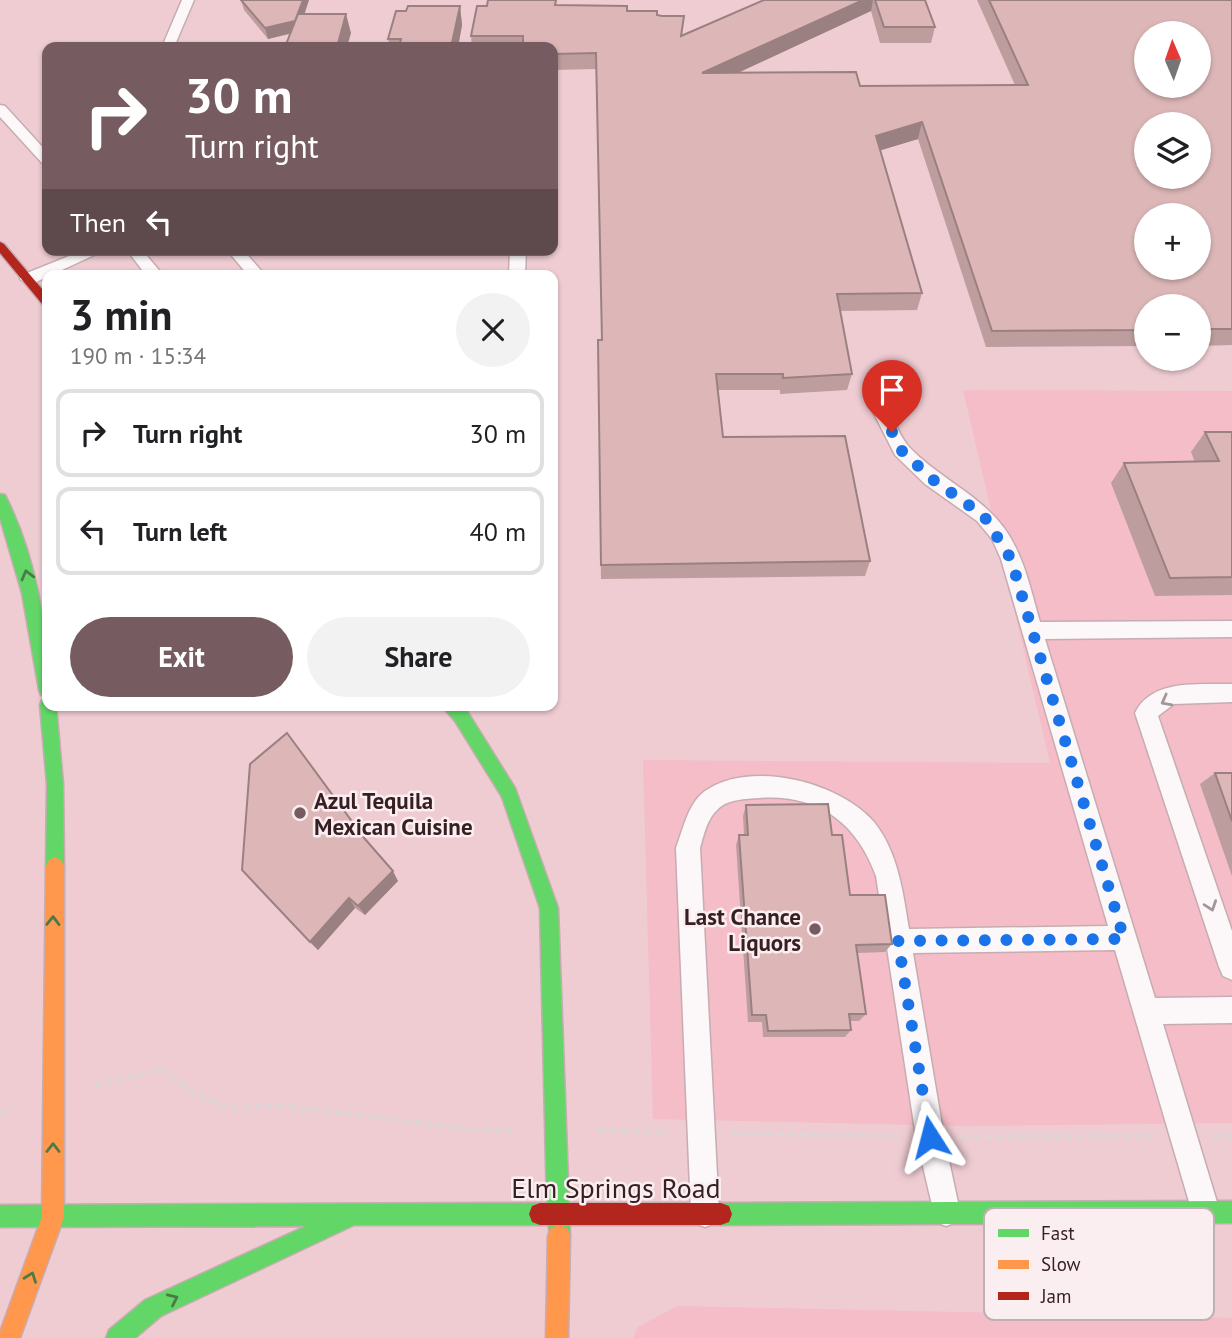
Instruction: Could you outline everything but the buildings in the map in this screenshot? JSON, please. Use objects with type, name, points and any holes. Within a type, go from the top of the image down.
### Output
[{"type":"main road","points":[[0,246],[42,296]]},
{"type":"main road","points":[[0,499],[18,541],[36,611],[42,654]]},
{"type":"main road","points":[[9,1338],[53,1217],[55,784],[49,711]]},
{"type":"main road","points":[[456,711],[509,794],[549,908],[560,1213],[557,1338]]},
{"type":"main road","name":"Elm Springs Road","points":[[0,1216],[984,1212]]},
{"type":"main road","name":"Elm Springs Road","points":[[1214,1212],[1232,1212]]},
{"type":"main road","points":[[117,1338],[153,1308],[352,1215]]},
{"type":"lane","points":[[170,42],[188,0]]},
{"type":"lane","points":[[0,109],[42,155]]},
{"type":"lane","points":[[50,270],[84,256]]},
{"type":"lane","points":[[139,256],[151,270]]},
{"type":"lane","points":[[240,256],[252,270]]},
{"type":"lane","points":[[28,279],[42,273]]},
{"type":"lane","points":[[874,396],[901,450],[932,479],[984,516],[999,535],[1011,559],[1205,1208]]},
{"type":"lane","points":[[1032,631],[1232,629]]},
{"type":"lane","points":[[1232,693],[1170,695],[1146,713],[1232,967]]},
{"type":"lane","points":[[705,1213],[688,848],[698,818],[713,799],[729,791],[763,786],[799,788],[824,797],[850,815],[876,845],[888,876],[930,1137],[946,1212]]},
{"type":"lane","points":[[898,941],[1124,939]]},
{"type":"lane","points":[[1145,1011],[1232,1010]]},
{"type":"path","points":[[132,1075],[160,1069],[192,1093],[229,1108],[287,1106],[478,1130]]},
{"type":"shaded area","points":[[963,390],[1232,391],[1232,1123],[965,1126],[653,1119],[643,760],[1050,763]]},
{"type":"shaded area","points":[[677,1306],[984,1313],[984,1320],[1232,1318],[1232,1338],[633,1338],[638,1327]]},
{"type":"traffic: fast","points":[[0,499],[30,593],[42,659]]},
{"type":"traffic: fast","points":[[49,711],[55,784],[55,866]]},
{"type":"traffic: fast","points":[[456,711],[509,794],[549,908],[559,1236]]},
{"type":"traffic: fast","points":[[1214,1212],[1232,1212]]},
{"type":"traffic: fast","points":[[721,1214],[984,1213]]},
{"type":"traffic: fast","points":[[0,1216],[540,1214]]},
{"type":"traffic: fast","points":[[117,1338],[153,1308],[352,1215]]},
{"type":"traffic: slow","points":[[9,1338],[53,1217],[55,866]]},
{"type":"traffic: slow","points":[[557,1338],[559,1236]]},
{"type":"traffic: jam","points":[[0,246],[42,296]]},
{"type":"traffic: jam","points":[[540,1214],[721,1214]]},
{"type":"place","name":"Azul Tequila Mexican Cuisine","points":[[300,813]]},
{"type":"place","name":"Last Chance Liquors","points":[[815,929]]},
{"type":"route","points":[[892,432],[901,450],[932,479],[984,516],[999,535],[1011,559],[1124,939],[898,941],[930,1137]]}]
